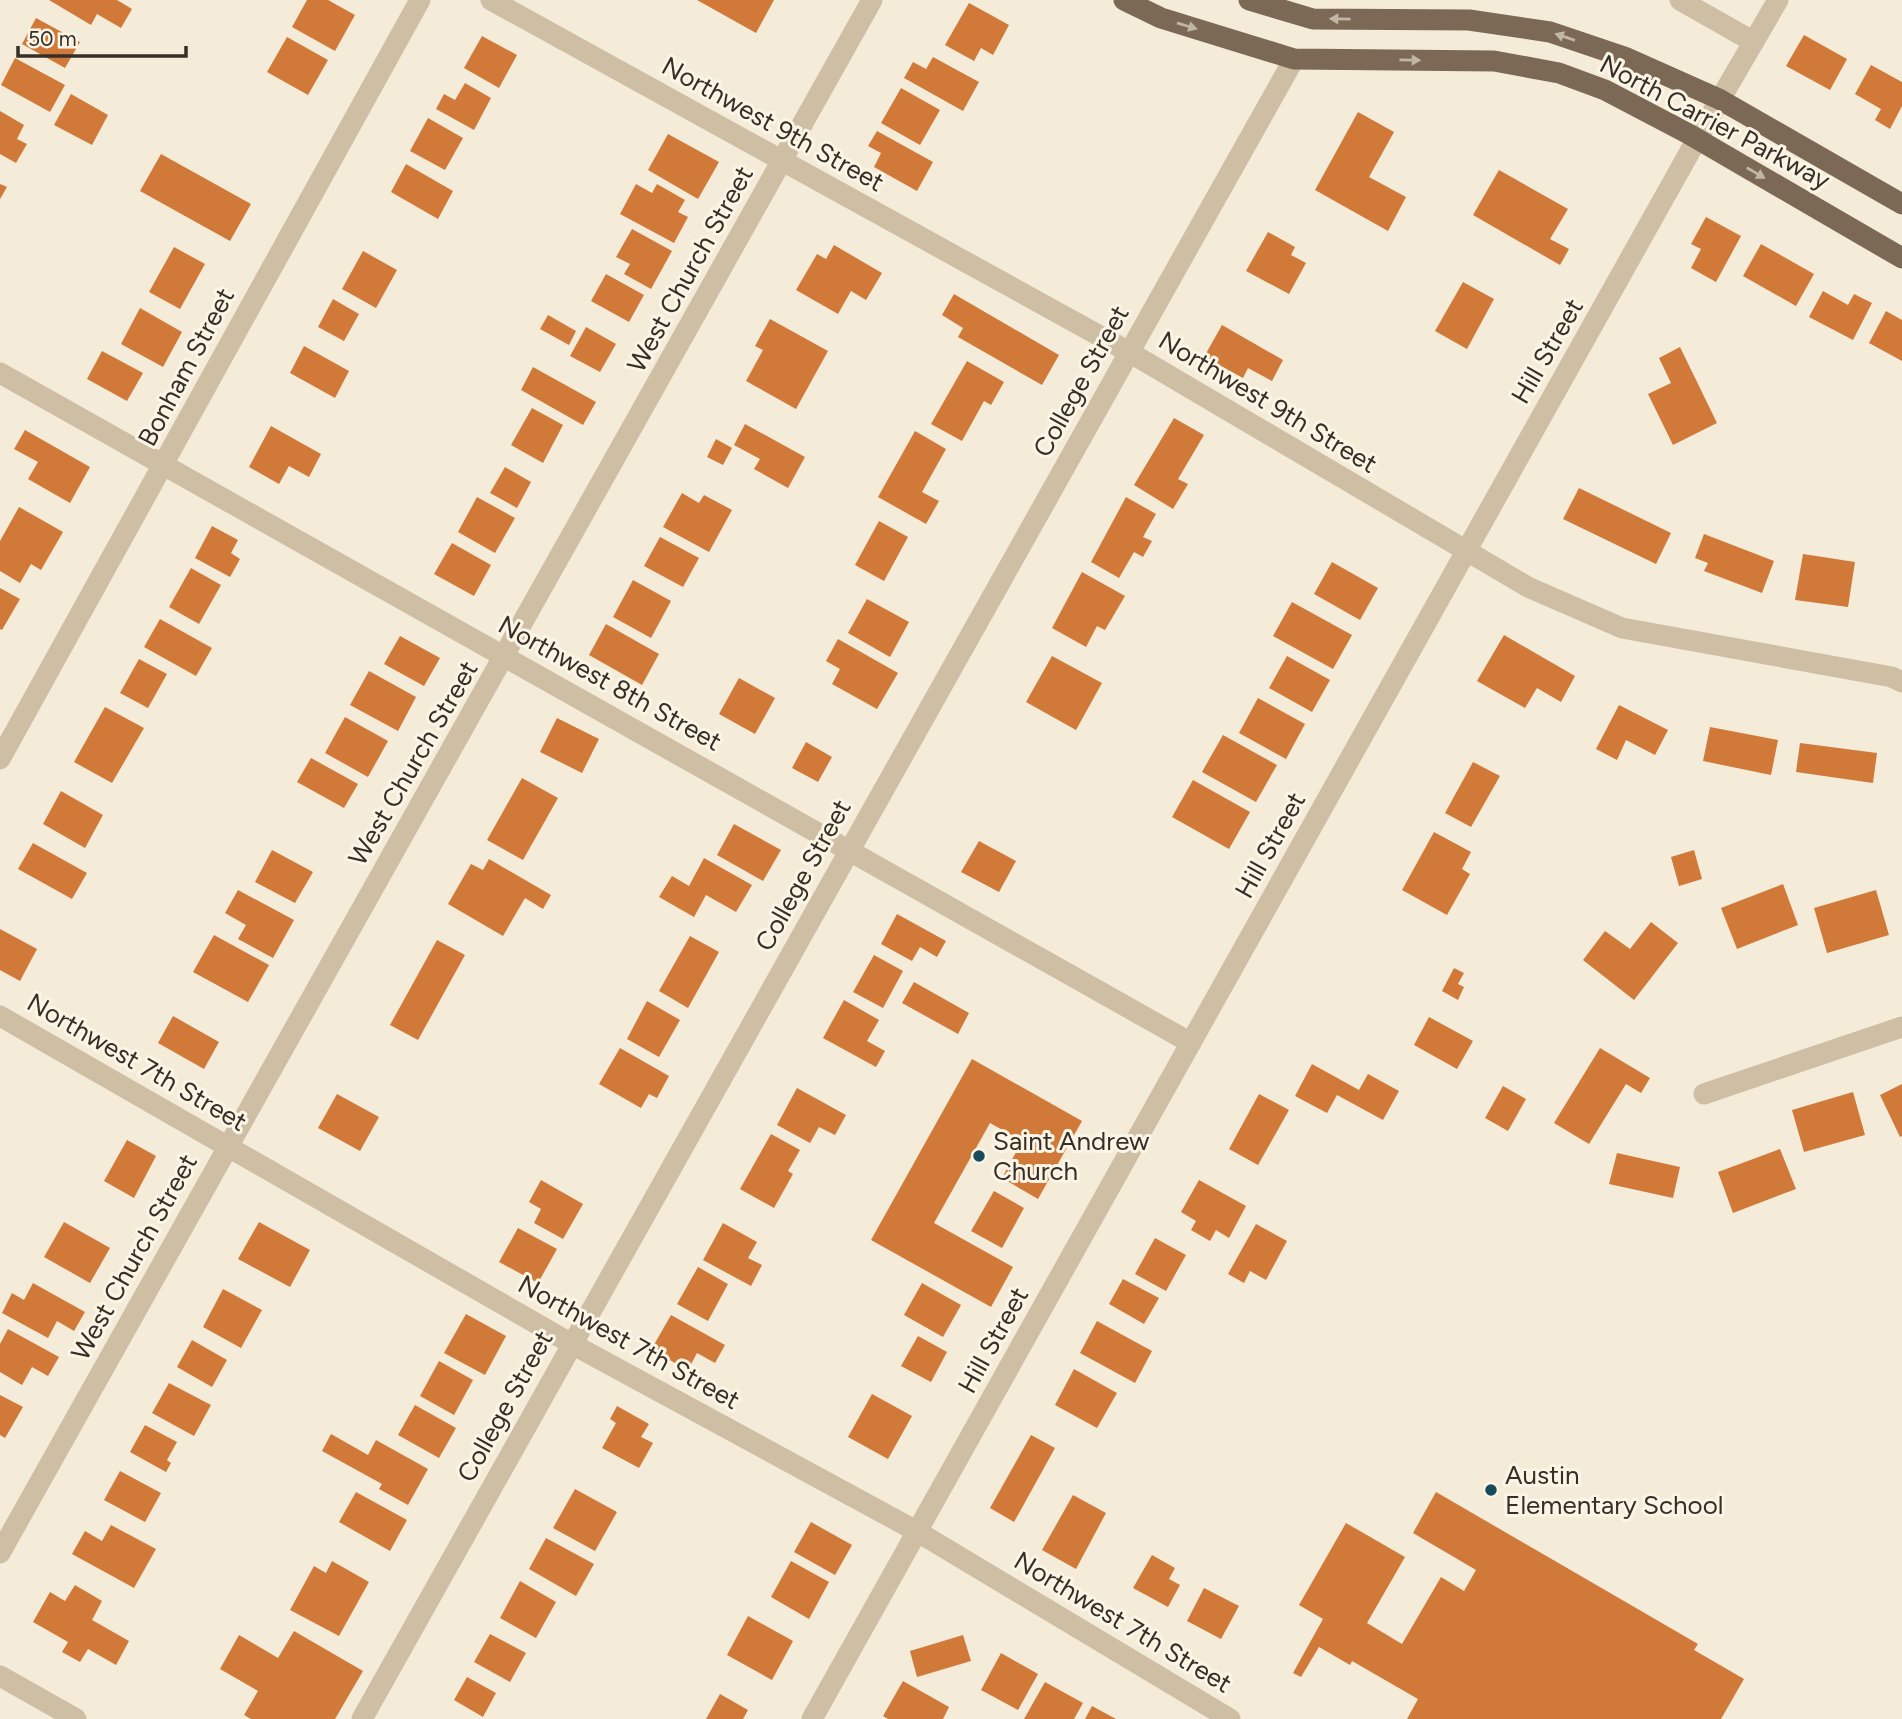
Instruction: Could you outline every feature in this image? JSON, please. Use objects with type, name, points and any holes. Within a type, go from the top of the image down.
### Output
[{"type":"main road","name":"North Carrier Parkway","points":[[1124,0],[1161,18],[1294,59],[1494,61],[1559,73],[1605,90],[1697,139],[1902,258]]},
{"type":"main road","name":"North Carrier Parkway","points":[[1249,0],[1313,19],[1469,20],[1550,32],[1627,58],[1720,99],[1902,204]]},
{"type":"street","name":"Bonham Street","points":[[0,759],[164,467],[292,228],[420,0]]},
{"type":"street","name":"Northwest 9th Street","points":[[491,0],[1129,352],[1528,587],[1622,628],[1880,675],[1902,682]]},
{"type":"street","name":"West Church Street","points":[[0,1553],[872,0]]},
{"type":"street","points":[[1679,0],[1754,42]]},
{"type":"street","name":"Hill Street","points":[[812,1719],[1697,139],[1778,0]]},
{"type":"street","name":"College Street","points":[[362,1719],[1294,59]]},
{"type":"street","name":"Northwest 8th Street","points":[[0,373],[1191,1043]]},
{"type":"street","name":"Northwest 7th Street","points":[[0,1016],[572,1343],[918,1532],[1230,1719]]},
{"type":"street","points":[[1704,1094],[1902,1027]]},
{"type":"street","points":[[0,1676],[75,1719]]},
{"type":"building","points":[[49,0],[117,0],[132,9],[121,28],[97,14],[91,25]]},
{"type":"building","points":[[307,0],[328,0],[355,15],[335,51],[292,27]]},
{"type":"building","points":[[697,0],[774,0],[756,33]]},
{"type":"building","points":[[969,3],[1009,25],[993,55],[981,48],[974,61],[945,45]]},
{"type":"building","points":[[36,18],[80,42],[65,68],[22,44]]},
{"type":"building","points":[[1804,35],[1847,59],[1830,90],[1786,66]]},
{"type":"building","points":[[482,36],[517,55],[499,88],[464,68]]},
{"type":"building","points":[[287,37],[328,60],[308,95],[267,72]]},
{"type":"building","points":[[933,57],[979,82],[963,111],[904,78],[913,62],[926,69]]},
{"type":"building","points":[[15,58],[65,85],[50,112],[1,85]]},
{"type":"building","points":[[1871,65],[1902,82],[1902,106],[1890,129],[1875,120],[1881,109],[1855,94]]},
{"type":"building","points":[[465,83],[491,98],[474,130],[436,109],[444,94],[455,100]]},
{"type":"building","points":[[901,88],[940,110],[920,145],[881,123]]},
{"type":"building","points":[[71,94],[108,115],[92,145],[54,125]]},
{"type":"building","points":[[0,111],[24,125],[17,139],[27,144],[16,163],[0,154]]},
{"type":"building","points":[[1358,112],[1394,132],[1369,177],[1406,197],[1388,231],[1315,190]]},
{"type":"building","points":[[428,118],[463,138],[445,170],[410,151]]},
{"type":"building","points":[[877,131],[933,162],[917,191],[874,167],[881,153],[868,146]]},
{"type":"building","points":[[668,134],[719,162],[698,199],[648,170]]},
{"type":"building","points":[[161,154],[251,204],[230,241],[140,191]]},
{"type":"building","points":[[406,164],[453,191],[438,219],[391,192]]},
{"type":"building","points":[[1499,170],[1568,209],[1550,239],[1569,249],[1560,265],[1473,215]]},
{"type":"building","points":[[0,184],[7,187],[0,199]]},
{"type":"building","points":[[636,184],[652,193],[657,184],[685,200],[678,212],[688,217],[674,243],[620,214]]},
{"type":"building","points":[[1706,217],[1741,236],[1716,282],[1691,268],[1701,249],[1691,244]]},
{"type":"building","points":[[632,229],[672,251],[651,289],[624,274],[630,264],[616,257]]},
{"type":"building","points":[[1268,232],[1295,247],[1291,255],[1306,263],[1289,294],[1246,271]]},
{"type":"building","points":[[1761,244],[1814,274],[1796,306],[1743,276]]},
{"type":"building","points":[[834,245],[882,273],[866,300],[851,291],[838,314],[796,290],[817,254],[826,259]]},
{"type":"building","points":[[174,247],[205,264],[180,309],[149,292]]},
{"type":"building","points":[[363,251],[397,270],[376,308],[342,289]]},
{"type":"building","points":[[606,274],[644,295],[629,322],[591,301]]},
{"type":"building","points":[[1463,282],[1494,299],[1467,349],[1435,331]]},
{"type":"building","points":[[1823,291],[1848,305],[1854,294],[1872,303],[1853,340],[1809,317]]},
{"type":"building","points":[[954,294],[1059,355],[1042,385],[958,337],[963,328],[942,315]]},
{"type":"building","points":[[333,299],[359,314],[344,341],[318,327]]},
{"type":"building","points":[[140,308],[182,332],[163,367],[121,344]]},
{"type":"building","points":[[1886,311],[1902,320],[1902,361],[1869,343]]},
{"type":"building","points":[[548,315],[576,331],[569,345],[540,329]]},
{"type":"building","points":[[770,319],[828,351],[796,409],[746,381],[763,350],[755,346]]},
{"type":"building","points":[[1222,325],[1283,360],[1272,381],[1248,368],[1243,378],[1204,357]]},
{"type":"building","points":[[586,327],[616,344],[600,372],[570,356]]},
{"type":"building","points":[[304,346],[349,371],[335,398],[290,373]]},
{"type":"building","points":[[1680,347],[1717,423],[1673,445],[1648,394],[1671,383],[1659,358]]},
{"type":"building","points":[[102,351],[143,373],[127,401],[87,379]]},
{"type":"building","points":[[967,361],[1004,382],[991,405],[984,401],[962,441],[931,424]]},
{"type":"building","points":[[533,367],[596,402],[583,425],[521,390]]},
{"type":"building","points":[[532,408],[563,425],[543,463],[511,445]]},
{"type":"building","points":[[1174,418],[1204,435],[1178,479],[1188,484],[1173,509],[1134,485]]},
{"type":"building","points":[[745,424],[805,457],[788,488],[754,469],[760,459],[734,445]]},
{"type":"building","points":[[271,426],[321,454],[309,477],[289,466],[279,484],[249,467]]},
{"type":"building","points":[[25,430],[90,467],[70,503],[28,479],[38,462],[14,449]]},
{"type":"building","points":[[915,431],[946,449],[922,492],[939,501],[926,524],[878,497]]},
{"type":"building","points":[[716,439],[732,448],[723,465],[707,457]]},
{"type":"building","points":[[505,467],[531,482],[517,508],[490,493]]},
{"type":"building","points":[[1579,488],[1671,533],[1656,564],[1563,519]]},
{"type":"building","points":[[682,493],[699,503],[704,495],[732,510],[709,552],[663,527]]},
{"type":"building","points":[[477,497],[515,518],[495,553],[458,532]]},
{"type":"building","points":[[1126,497],[1156,514],[1143,537],[1152,541],[1143,557],[1134,552],[1119,578],[1091,562]]},
{"type":"building","points":[[19,507],[63,532],[41,570],[31,564],[20,583],[0,571],[0,541]]},
{"type":"building","points":[[879,521],[908,537],[884,581],[855,565]]},
{"type":"building","points":[[212,526],[238,540],[231,553],[240,559],[230,577],[195,558]]},
{"type":"building","points":[[1704,534],[1774,561],[1762,593],[1704,571],[1708,563],[1695,558]]},
{"type":"building","points":[[660,537],[699,558],[683,587],[644,566]]},
{"type":"building","points":[[452,543],[491,565],[474,596],[434,574]]},
{"type":"building","points":[[1803,554],[1855,562],[1848,607],[1795,600]]},
{"type":"building","points":[[1332,562],[1378,588],[1360,620],[1314,594]]},
{"type":"building","points":[[191,568],[221,585],[199,624],[169,607]]},
{"type":"building","points":[[1082,572],[1125,596],[1105,630],[1097,626],[1086,647],[1052,628]]},
{"type":"building","points":[[633,580],[671,601],[651,638],[613,617]]},
{"type":"building","points":[[0,588],[20,599],[2,630],[0,629]]},
{"type":"building","points":[[867,599],[909,622],[890,657],[848,633]]},
{"type":"building","points":[[1292,602],[1352,635],[1333,669],[1273,636]]},
{"type":"building","points":[[160,619],[212,648],[196,676],[144,647]]},
{"type":"building","points":[[606,624],[659,654],[642,685],[589,655]]},
{"type":"building","points":[[1504,635],[1575,676],[1561,702],[1537,688],[1525,708],[1477,681]]},
{"type":"building","points":[[400,636],[440,658],[424,686],[384,664]]},
{"type":"building","points":[[838,639],[898,673],[877,709],[832,684],[840,669],[826,661]]},
{"type":"building","points":[[1052,656],[1102,683],[1076,730],[1026,702]]},
{"type":"building","points":[[1287,656],[1330,680],[1312,712],[1269,688]]},
{"type":"building","points":[[139,659],[167,674],[148,708],[120,693]]},
{"type":"building","points":[[369,671],[416,697],[398,731],[350,705]]},
{"type":"building","points":[[739,678],[775,698],[755,734],[719,714]]},
{"type":"building","points":[[1258,698],[1305,724],[1286,759],[1239,733]]},
{"type":"building","points":[[1619,705],[1668,730],[1655,755],[1626,740],[1617,760],[1596,749]]},
{"type":"building","points":[[105,707],[144,728],[112,783],[74,762]]},
{"type":"building","points":[[345,717],[388,741],[368,777],[325,753]]},
{"type":"building","points":[[557,718],[599,739],[582,773],[540,752]]},
{"type":"building","points":[[1710,727],[1778,740],[1771,775],[1703,761]]},
{"type":"building","points":[[1223,735],[1277,765],[1256,802],[1202,772]]},
{"type":"building","points":[[806,742],[832,757],[818,782],[792,768]]},
{"type":"building","points":[[1800,743],[1877,753],[1873,783],[1796,772]]},
{"type":"building","points":[[311,758],[358,784],[344,808],[297,782]]},
{"type":"building","points":[[1473,762],[1500,776],[1471,827],[1445,813]]},
{"type":"building","points":[[522,778],[558,798],[523,860],[487,840]]},
{"type":"building","points":[[1193,780],[1250,812],[1229,849],[1172,817]]},
{"type":"building","points":[[61,791],[103,815],[85,848],[43,824]]},
{"type":"building","points":[[734,824],[781,850],[763,881],[717,855]]},
{"type":"building","points":[[1434,832],[1471,852],[1462,869],[1470,874],[1447,915],[1402,890]]},
{"type":"building","points":[[979,841],[1016,861],[999,892],[961,872]]},
{"type":"building","points":[[33,843],[87,873],[72,899],[18,869]]},
{"type":"building","points":[[272,850],[313,872],[295,903],[255,882]]},
{"type":"building","points":[[1694,850],[1702,879],[1679,886],[1671,857]]},
{"type":"building","points":[[704,858],[752,885],[736,912],[706,895],[694,917],[659,897],[672,876],[689,886]]},
{"type":"building","points":[[489,859],[551,895],[543,909],[525,898],[503,936],[448,904],[471,864],[483,870]]},
{"type":"building","points":[[1783,884],[1798,925],[1737,949],[1721,908]]},
{"type":"building","points":[[238,890],[294,920],[273,958],[238,939],[246,925],[225,913]]},
{"type":"building","points":[[1876,890],[1889,935],[1827,953],[1814,908]]},
{"type":"building","points":[[897,914],[946,941],[937,957],[920,947],[912,961],[881,944]]},
{"type":"building","points":[[1651,922],[1678,943],[1634,1000],[1583,960],[1605,931],[1630,949]]},
{"type":"building","points":[[0,929],[37,949],[20,981],[0,970]]},
{"type":"building","points":[[214,935],[269,965],[248,1002],[193,972]]},
{"type":"building","points":[[690,936],[719,952],[688,1008],[659,991]]},
{"type":"building","points":[[437,940],[465,955],[418,1040],[390,1025]]},
{"type":"building","points":[[874,955],[903,971],[883,1008],[853,992]]},
{"type":"building","points":[[1454,968],[1464,973],[1458,984],[1464,987],[1458,1000],[1442,991]]},
{"type":"building","points":[[914,982],[969,1013],[958,1034],[902,1003]]},
{"type":"building","points":[[844,1000],[879,1020],[867,1041],[885,1051],[876,1067],[823,1038]]},
{"type":"building","points":[[647,1001],[680,1020],[659,1057],[627,1039]]},
{"type":"building","points":[[173,1016],[219,1042],[204,1069],[158,1043]]},
{"type":"building","points":[[1429,1017],[1473,1041],[1457,1069],[1414,1045]]},
{"type":"building","points":[[620,1048],[669,1076],[657,1098],[649,1094],[641,1108],[599,1084]]},
{"type":"building","points":[[1600,1048],[1650,1078],[1641,1093],[1626,1084],[1589,1144],[1554,1123]]},
{"type":"building","points":[[972,1059],[1082,1121],[1038,1199],[1002,1178],[1022,1141],[990,1123],[934,1223],[1013,1267],[991,1307],[871,1240]]},
{"type":"building","points":[[1312,1064],[1359,1090],[1368,1074],[1399,1091],[1383,1120],[1337,1095],[1327,1113],[1295,1096]]},
{"type":"building","points":[[1902,1084],[1902,1136],[1900,1137],[1880,1095]]},
{"type":"building","points":[[1503,1086],[1526,1099],[1508,1131],[1485,1118]]},
{"type":"building","points":[[797,1088],[846,1115],[835,1135],[819,1127],[810,1143],[777,1125]]},
{"type":"building","points":[[1853,1092],[1865,1135],[1804,1152],[1792,1110]]},
{"type":"building","points":[[337,1094],[379,1117],[360,1151],[318,1128]]},
{"type":"building","points":[[1259,1094],[1289,1110],[1258,1165],[1229,1149]]},
{"type":"building","points":[[771,1134],[800,1150],[788,1171],[793,1174],[774,1208],[740,1189]]},
{"type":"building","points":[[127,1140],[156,1156],[134,1198],[104,1181]]},
{"type":"building","points":[[1780,1149],[1796,1189],[1733,1213],[1718,1172]]},
{"type":"building","points":[[1617,1153],[1680,1167],[1673,1198],[1609,1184]]},
{"type":"building","points":[[541,1180],[583,1204],[563,1239],[534,1223],[541,1209],[529,1202]]},
{"type":"building","points":[[1199,1180],[1246,1206],[1229,1238],[1216,1230],[1210,1241],[1191,1230],[1196,1221],[1181,1212]]},
{"type":"building","points":[[994,1191],[1024,1208],[1002,1248],[971,1231]]},
{"type":"building","points":[[64,1222],[110,1248],[90,1283],[44,1257]]},
{"type":"building","points":[[259,1222],[310,1250],[290,1287],[238,1259]]},
{"type":"building","points":[[723,1223],[757,1242],[748,1258],[762,1265],[751,1286],[703,1260]]},
{"type":"building","points":[[1256,1224],[1287,1241],[1266,1280],[1250,1271],[1244,1283],[1228,1274]]},
{"type":"building","points":[[518,1228],[557,1249],[538,1283],[499,1262]]},
{"type":"building","points":[[1155,1238],[1186,1255],[1166,1291],[1135,1274]]},
{"type":"building","points":[[698,1267],[728,1284],[708,1321],[677,1304]]},
{"type":"building","points":[[1123,1279],[1159,1298],[1144,1324],[1109,1304]]},
{"type":"building","points":[[33,1283],[85,1312],[74,1331],[57,1321],[48,1338],[2,1313],[12,1293],[24,1300]]},
{"type":"building","points":[[922,1283],[961,1305],[943,1337],[904,1315]]},
{"type":"building","points":[[223,1289],[262,1310],[241,1348],[203,1327]]},
{"type":"building","points":[[466,1314],[506,1336],[485,1375],[444,1353]]},
{"type":"building","points":[[671,1315],[725,1345],[715,1363],[697,1353],[688,1370],[651,1350]]},
{"type":"building","points":[[1097,1321],[1152,1351],[1135,1383],[1080,1353]]},
{"type":"building","points":[[8,1329],[59,1357],[48,1376],[32,1367],[22,1385],[0,1372],[0,1344]]},
{"type":"building","points":[[918,1336],[947,1352],[931,1382],[901,1366]]},
{"type":"building","points":[[192,1340],[227,1360],[212,1387],[177,1367]]},
{"type":"building","points":[[439,1361],[473,1380],[454,1415],[420,1396]]},
{"type":"building","points":[[1074,1369],[1117,1393],[1097,1428],[1055,1405]]},
{"type":"building","points":[[169,1383],[211,1405],[194,1436],[152,1413]]},
{"type":"building","points":[[872,1394],[912,1416],[888,1459],[848,1437]]},
{"type":"building","points":[[0,1395],[23,1407],[5,1438],[0,1435]]},
{"type":"building","points":[[415,1405],[456,1428],[439,1458],[398,1435]]},
{"type":"building","points":[[617,1406],[649,1424],[641,1437],[653,1443],[639,1468],[602,1448],[616,1423],[610,1419]]},
{"type":"building","points":[[145,1425],[177,1442],[167,1460],[171,1463],[166,1472],[130,1452]]},
{"type":"building","points":[[331,1434],[368,1455],[376,1440],[428,1469],[408,1505],[379,1489],[382,1484],[322,1451]]},
{"type":"building","points":[[1031,1435],[1055,1448],[1014,1522],[990,1508]]},
{"type":"building","points":[[120,1471],[161,1493],[145,1522],[104,1500]]},
{"type":"building","points":[[575,1489],[617,1512],[595,1551],[553,1528]]},
{"type":"building","points":[[356,1492],[407,1520],[390,1551],[339,1522]]},
{"type":"building","points":[[1436,1492],[1698,1644],[1694,1650],[1744,1679],[1721,1719],[1407,1719],[1418,1699],[1352,1661],[1350,1665],[1319,1647],[1301,1677],[1293,1673],[1323,1619],[1299,1605],[1346,1523],[1405,1557],[1367,1623],[1402,1644],[1441,1577],[1464,1591],[1476,1570],[1413,1533]]},
{"type":"building","points":[[1073,1495],[1106,1513],[1076,1569],[1042,1550]]},
{"type":"building","points":[[811,1522],[852,1545],[835,1575],[794,1552]]},
{"type":"building","points":[[111,1525],[156,1549],[134,1588],[72,1554],[85,1531],[102,1541]]},
{"type":"building","points":[[546,1538],[594,1564],[576,1596],[529,1569]]},
{"type":"building","points":[[1152,1555],[1175,1568],[1169,1579],[1180,1585],[1168,1607],[1133,1588]]},
{"type":"building","points":[[332,1561],[369,1582],[339,1636],[290,1610],[314,1566],[326,1573]]},
{"type":"building","points":[[791,1561],[829,1582],[809,1619],[771,1597]]},
{"type":"building","points":[[520,1581],[556,1602],[536,1638],[500,1618]]},
{"type":"building","points":[[75,1585],[102,1601],[92,1620],[129,1641],[116,1665],[88,1649],[80,1662],[62,1652],[68,1642],[33,1622],[50,1592],[65,1601]]},
{"type":"building","points":[[1204,1588],[1239,1606],[1221,1639],[1187,1621]]},
{"type":"building","points":[[748,1616],[793,1641],[772,1680],[727,1655]]},
{"type":"building","points":[[294,1631],[363,1671],[335,1719],[251,1719],[244,1715],[258,1691],[220,1669],[239,1635],[278,1658]]},
{"type":"building","points":[[490,1634],[526,1653],[510,1682],[474,1662]]},
{"type":"building","points":[[963,1635],[971,1661],[917,1677],[910,1651]]},
{"type":"building","points":[[1001,1653],[1038,1674],[1018,1710],[981,1690]]},
{"type":"building","points":[[467,1677],[496,1693],[483,1717],[454,1700]]},
{"type":"building","points":[[903,1681],[949,1707],[943,1719],[888,1719],[883,1716]]},
{"type":"building","points":[[1045,1682],[1083,1703],[1074,1719],[1024,1719]]},
{"type":"building","points":[[720,1694],[748,1710],[743,1719],[706,1719]]},
{"type":"building","points":[[1092,1706],[1116,1719],[1085,1719]]},
{"type":"place","name":"Saint Andrew Church","points":[[979,1156]]},
{"type":"place","name":"Austin Elementary School","points":[[1491,1490]]}]
